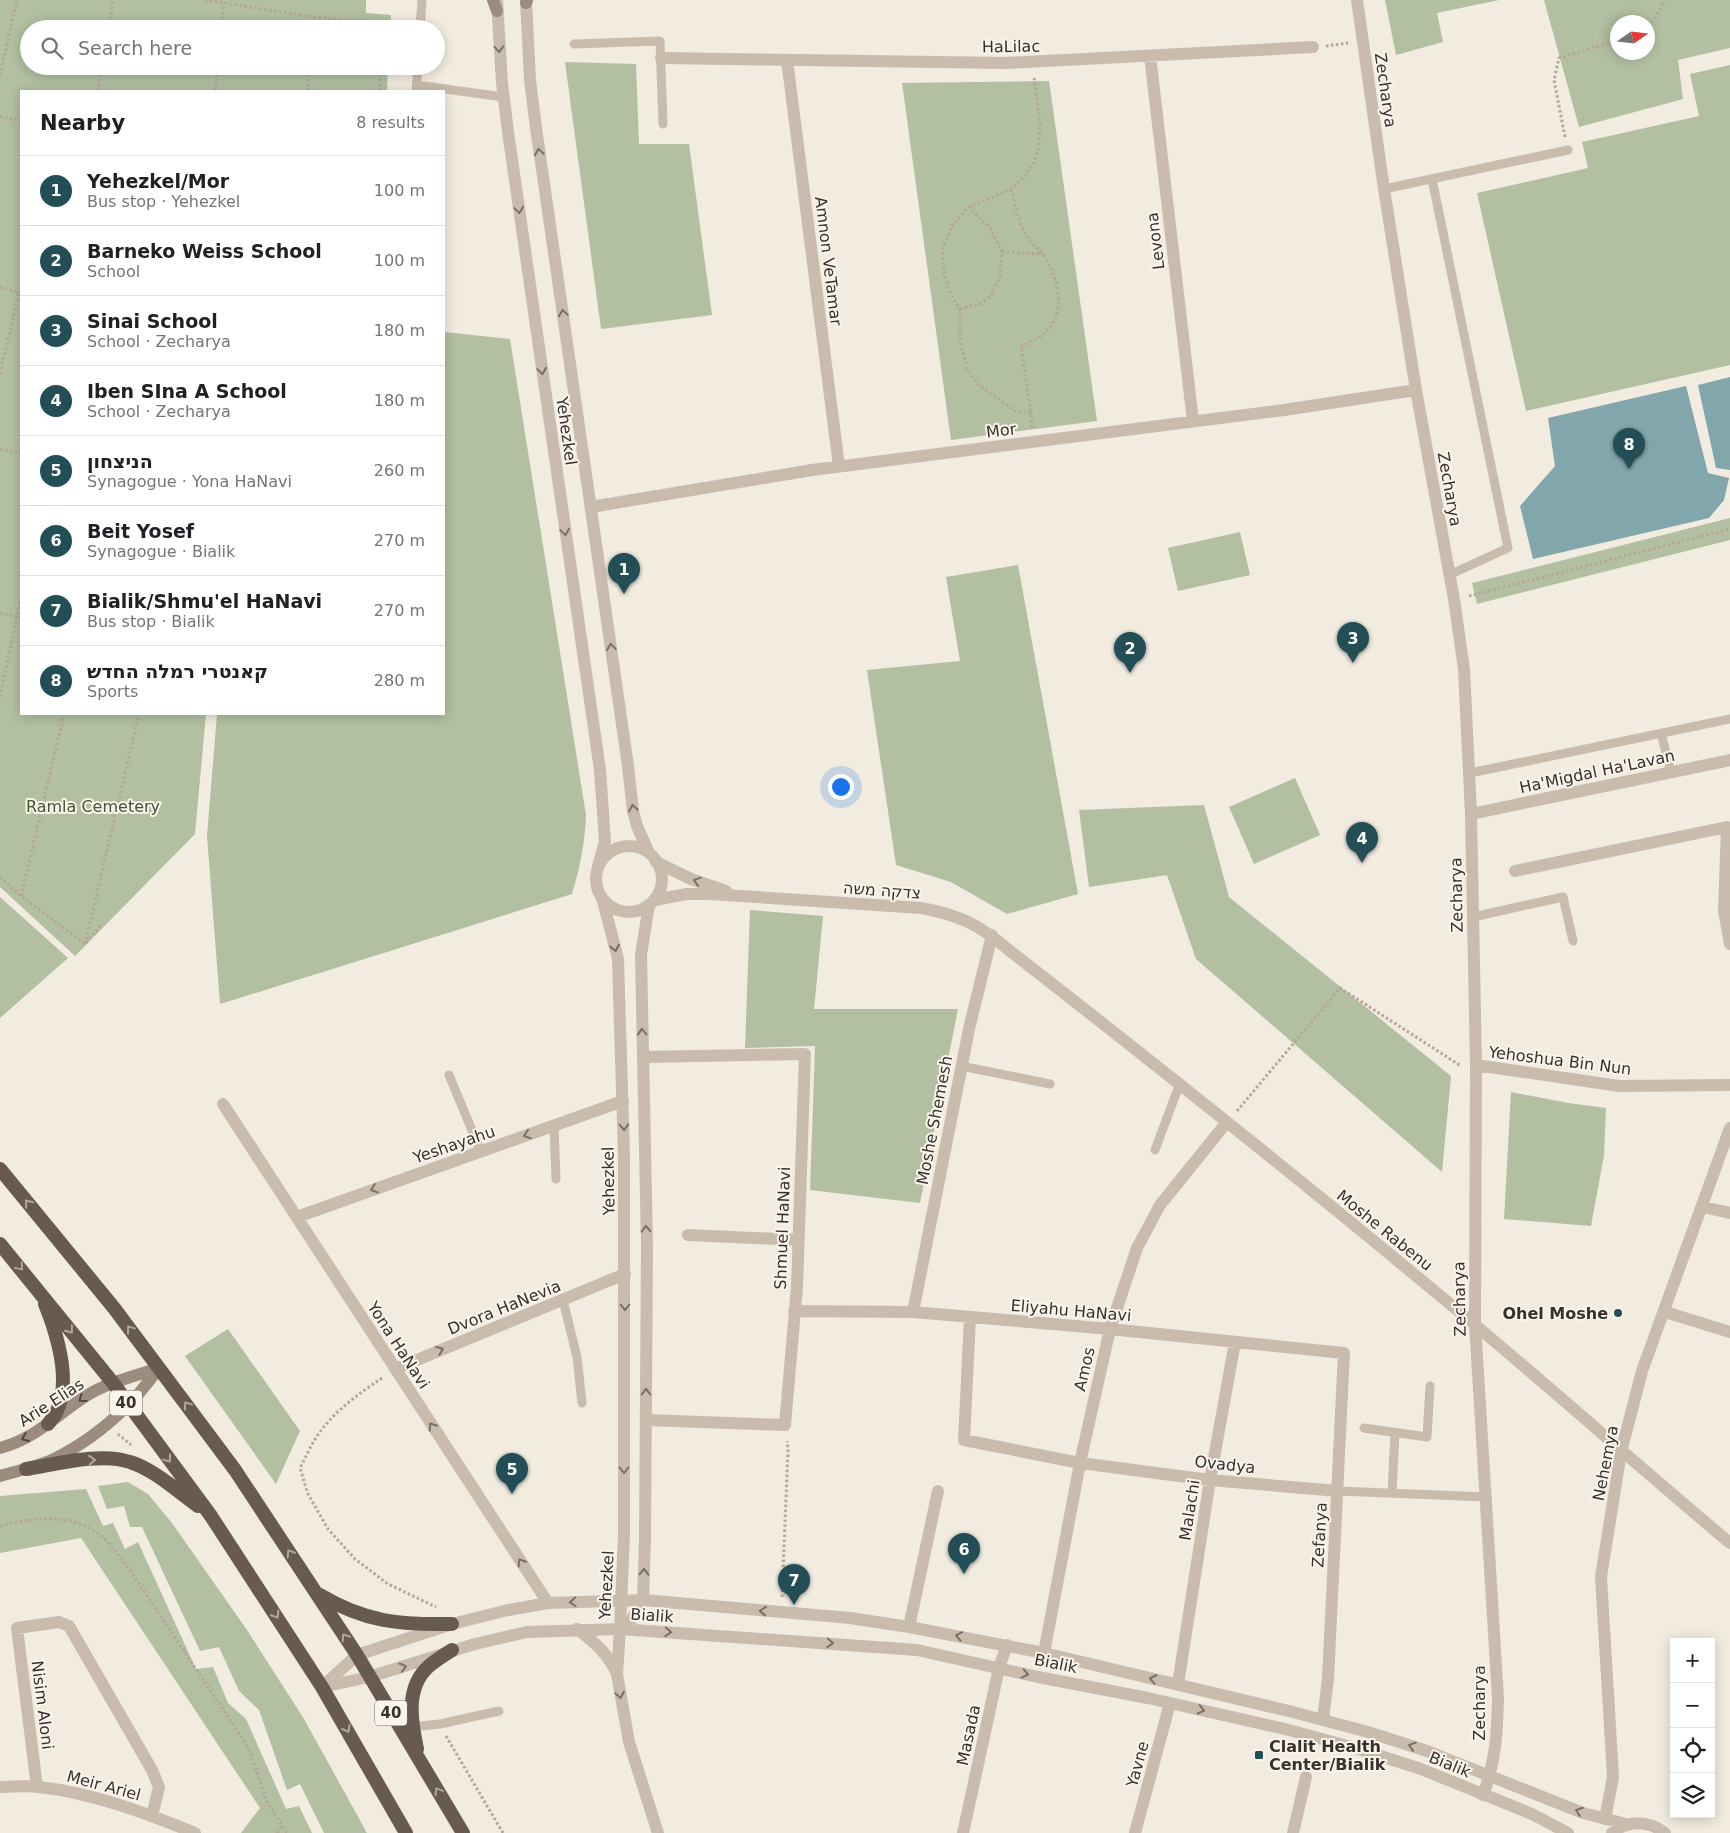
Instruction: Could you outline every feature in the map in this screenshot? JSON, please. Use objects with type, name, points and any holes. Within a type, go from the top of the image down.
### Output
[{"type":"highway","name":"40","points":[[0,1169],[114,1308],[235,1470],[357,1655],[463,1833]]},
{"type":"highway","name":"40","points":[[0,1244],[113,1383],[211,1516],[322,1687],[406,1833]]},
{"type":"highway","points":[[40,1291],[56,1336],[63,1370],[57,1411],[48,1424]]},
{"type":"highway","points":[[26,1469],[97,1459],[118,1459],[131,1462],[149,1471],[211,1516]]},
{"type":"highway","points":[[317,1594],[351,1612],[393,1622],[411,1625],[452,1624]]},
{"type":"highway","points":[[419,1759],[412,1728],[411,1704],[419,1678],[428,1667],[452,1650]]},
{"type":"main road","name":"Arie Elias","points":[[0,1448],[35,1434],[87,1396],[113,1383],[159,1368]]},
{"type":"main road","points":[[0,1476],[52,1459],[106,1425],[128,1405],[159,1368]]},
{"type":"street","name":"Zecharya","points":[[1357,0],[1384,189],[1416,390],[1454,600],[1464,669],[1470,773],[1476,1071],[1475,1325],[1498,1698],[1497,1739],[1490,1776],[1482,1795]]},
{"type":"street","name":"Yehezkel","points":[[526,1],[530,80],[633,811],[637,826],[653,857]]},
{"type":"street","name":"Yehezkel","points":[[496,4],[503,97],[600,770],[605,841],[598,866]]},
{"type":"street","name":"HaLilac","points":[[661,58],[1006,63],[1313,47]]},
{"type":"street","name":"Levona","points":[[1150,56],[1193,422]]},
{"type":"street","name":"Amnon VeTamar","points":[[787,60],[839,466]]},
{"type":"street","name":"Mor","points":[[591,507],[839,466],[1193,422],[1416,390]]},
{"type":"street","name":"Ha'Migdal Ha'Lavan","points":[[1471,814],[1730,760]]},
{"type":"street","points":[[1515,871],[1726,827],[1724,911],[1730,944]]},
{"type":"street","points":[[630,846],[640,848],[653,857],[660,871],[662,881],[652,903],[640,910],[630,912],[620,911],[611,907],[603,900],[596,884],[596,875],[598,866],[607,855],[620,847],[630,846]]},
{"type":"street","name":"צדקה משה","points":[[653,857],[691,879],[740,896]]},
{"type":"street","name":"צדקה משה","points":[[652,903],[687,894],[921,908],[944,912],[961,918],[992,935],[1010,951]]},
{"type":"street","name":"Yehezkel","points":[[603,900],[618,959],[623,1101],[625,1274],[624,1526],[620,1629]]},
{"type":"street","name":"Yehezkel","points":[[620,1629],[630,1622],[643,1600],[646,1420],[646,1228],[641,955],[652,903]]},
{"type":"street","name":"Moshe Shemesh","points":[[913,1312],[961,1066],[976,996],[992,935]]},
{"type":"street","name":"Moshe Rabenu","points":[[1010,951],[1180,1083],[1475,1325],[1621,1452],[1730,1543]]},
{"type":"street","name":"Shmuel HaNavi","points":[[643,1057],[805,1054],[797,1287],[785,1425]]},
{"type":"street","name":"Yehoshua Bin Nun","points":[[1476,1071],[1619,1086],[1730,1086]]},
{"type":"street","name":"Yeshayahu","points":[[297,1217],[623,1101]]},
{"type":"street","name":"Yona HaNavi","points":[[223,1104],[548,1603]]},
{"type":"street","name":"Amos","points":[[1044,1653],[1080,1463],[1110,1330],[1138,1248],[1160,1205],[1227,1122]]},
{"type":"street","name":"Nehemya","points":[[1605,1819],[1613,1777],[1601,1577],[1621,1452],[1642,1371],[1665,1312],[1730,1128]]},
{"type":"street","points":[[1703,1207],[1730,1213]]},
{"type":"street","points":[[688,1235],[799,1240]]},
{"type":"street","name":"Dvora HaNevia","points":[[395,1369],[625,1274]]},
{"type":"street","name":"Eliyahu HaNavi","points":[[794,1311],[913,1312],[1344,1353]]},
{"type":"street","points":[[1665,1312],[1730,1332]]},
{"type":"street","name":"Ovadya","points":[[970,1317],[964,1440],[1080,1463],[1210,1480],[1338,1490]]},
{"type":"street","name":"Malachi","points":[[1178,1684],[1210,1480],[1235,1342]]},
{"type":"street","name":"Zefanya","points":[[1323,1720],[1328,1678],[1344,1353]]},
{"type":"street","points":[[646,1420],[785,1425]]},
{"type":"street","points":[[909,1627],[938,1491]]},
{"type":"street","name":"Bialik","points":[[322,1687],[357,1655],[452,1624],[508,1610],[548,1603],[643,1600],[850,1618],[1007,1645],[1178,1684],[1323,1720],[1368,1732],[1427,1752],[1583,1813],[1626,1824],[1646,1823],[1655,1826],[1665,1833]]},
{"type":"street","name":"Nisim Aloni","points":[[37,1786],[17,1628],[60,1622],[69,1626],[152,1770],[159,1787],[152,1816]]},
{"type":"street","points":[[577,1629],[597,1646],[612,1664],[617,1674]]},
{"type":"street","points":[[620,1629],[617,1674],[629,1742],[658,1833]]},
{"type":"street","name":"Bialik","points":[[322,1687],[418,1662],[452,1650],[527,1632],[620,1629],[917,1650],[1170,1703],[1285,1729],[1362,1750],[1421,1770],[1532,1814],[1568,1833]]},
{"type":"street","name":"Masada","points":[[963,1833],[999,1668],[1007,1645]]},
{"type":"street","name":"Yavne","points":[[1135,1833],[1170,1703]]},
{"type":"street","points":[[1293,1833],[1306,1777]]},
{"type":"street","name":"Meir Ariel","points":[[0,1787],[37,1786],[72,1792],[152,1816],[195,1833]]},
{"type":"street","points":[[1612,1833],[1626,1824]]},
{"type":"lane","points":[[421,20],[422,0]]},
{"type":"lane","points":[[574,44],[660,42],[663,124]]},
{"type":"lane","points":[[417,75],[416,88],[435,90]]},
{"type":"lane","points":[[445,91],[503,97]]},
{"type":"lane","points":[[1384,189],[1568,150]]},
{"type":"lane","points":[[1432,179],[1508,548],[1449,575]]},
{"type":"lane","points":[[1470,773],[1730,718]]},
{"type":"lane","points":[[1661,733],[1671,772]]},
{"type":"lane","points":[[1473,917],[1564,897],[1573,941]]},
{"type":"lane","points":[[961,1066],[1050,1084]]},
{"type":"lane","points":[[449,1075],[481,1152]]},
{"type":"lane","points":[[1155,1150],[1180,1083]]},
{"type":"lane","points":[[554,1126],[556,1179]]},
{"type":"lane","points":[[563,1300],[577,1357],[582,1403]]},
{"type":"lane","points":[[1364,1428],[1427,1437],[1430,1386]]},
{"type":"lane","points":[[1392,1493],[1395,1432]]},
{"type":"lane","name":"Ovadya","points":[[1338,1490],[1486,1497]]},
{"type":"lane","points":[[412,1728],[499,1711]]},
{"type":"path","points":[[0,75],[17,0]]},
{"type":"path","points":[[110,20],[113,0]]},
{"type":"path","points":[[206,0],[313,17],[355,20]]},
{"type":"path","points":[[1655,18],[1665,0]]},
{"type":"path","points":[[222,20],[224,3]]},
{"type":"path","points":[[1313,47],[1362,42]]},
{"type":"path","points":[[1568,150],[1554,80],[1559,58],[1610,42]]},
{"type":"path","points":[[1031,413],[1015,411],[979,384],[967,368],[960,340],[960,309],[950,293],[944,274],[942,250],[952,226],[969,207],[1011,189],[1025,176],[1034,163],[1039,144],[1040,124],[1032,62]]},
{"type":"path","points":[[98,90],[101,75]]},
{"type":"path","points":[[215,90],[217,75]]},
{"type":"path","points":[[308,90],[309,75]]},
{"type":"path","points":[[380,90],[381,75]]},
{"type":"path","points":[[0,116],[20,121]]},
{"type":"path","points":[[1011,189],[1022,228],[1031,243],[1043,254],[1054,275],[1059,294],[1057,315],[1047,332],[1021,347],[1031,413],[1033,442]]},
{"type":"path","points":[[960,309],[982,302],[991,296],[1000,276],[1002,252],[990,228],[969,207]]},
{"type":"path","points":[[1002,252],[1043,254]]},
{"type":"path","points":[[0,287],[20,292],[0,374]]},
{"type":"path","points":[[0,449],[20,453]]},
{"type":"path","points":[[1454,600],[1730,529]]},
{"type":"path","points":[[0,613],[19,618],[0,697]]},
{"type":"path","points":[[21,896],[64,715]]},
{"type":"path","points":[[85,944],[139,715]]},
{"type":"path","points":[[0,877],[21,896],[85,944]]},
{"type":"path","points":[[85,944],[102,924]]},
{"type":"path","points":[[1227,1122],[1340,988],[1476,1071]]},
{"type":"path","points":[[395,1369],[362,1392],[334,1416],[315,1440],[300,1468],[308,1494],[328,1528],[355,1559],[388,1584],[440,1609]]},
{"type":"path","points":[[781,1612],[788,1450],[785,1425]]},
{"type":"path","points":[[0,1526],[45,1518],[79,1523],[105,1539],[127,1566],[248,1747],[266,1800],[287,1833]]},
{"type":"path","points":[[440,1724],[502,1833]]},
{"type":"path","points":[[277,1833],[282,1826]]},
{"type":"green space","name":"Ramla Cemetery","points":[[0,0],[366,0],[366,13],[391,15],[391,20],[20,20],[20,75],[388,75],[387,90],[20,90],[20,715],[206,715],[195,834],[75,956],[0,887]]},
{"type":"green space","points":[[1385,0],[1499,0],[1437,13],[1443,42],[1396,55]]},
{"type":"green space","points":[[1544,0],[1730,0],[1730,48],[1678,60],[1683,99],[1579,127]]},
{"type":"green space","points":[[565,62],[636,64],[639,144],[689,144],[712,315],[601,329]]},
{"type":"green space","points":[[1730,65],[1730,365],[1526,411],[1477,193],[1588,168],[1582,142],[1699,116],[1690,74]]},
{"type":"green space","points":[[1049,81],[1097,421],[951,440],[902,83]]},
{"type":"green space","points":[[445,332],[510,339],[586,815],[582,855],[572,894],[220,1004],[207,836],[217,715],[445,715]]},
{"type":"green space","points":[[1730,518],[1730,540],[1477,604],[1472,583]]},
{"type":"green space","points":[[1240,532],[1250,575],[1178,591],[1168,548]]},
{"type":"green space","points":[[1018,565],[1078,894],[1007,914],[951,882],[896,865],[867,670],[960,661],[946,577]]},
{"type":"green space","points":[[1295,778],[1320,835],[1254,864],[1229,807]]},
{"type":"green space","points":[[1204,805],[1229,897],[1451,1076],[1442,1172],[1196,959],[1167,875],[1089,887],[1079,810]]},
{"type":"green space","points":[[0,897],[68,958],[0,1018]]},
{"type":"green space","points":[[750,910],[823,916],[814,1009],[958,1009],[920,1203],[810,1190],[815,1046],[745,1048]]},
{"type":"green space","points":[[1511,1092],[1606,1108],[1604,1155],[1591,1226],[1504,1219]]},
{"type":"green space","points":[[228,1329],[300,1431],[276,1484],[185,1356]]},
{"type":"green space","points":[[128,1482],[148,1494],[172,1523],[247,1630],[304,1719],[367,1833],[324,1833],[300,1784],[287,1790],[259,1710],[239,1691],[219,1647],[200,1651],[142,1527],[130,1527],[124,1506],[107,1509],[98,1486]]},
{"type":"green space","points":[[86,1489],[103,1526],[113,1523],[125,1549],[138,1542],[196,1669],[213,1667],[228,1703],[246,1719],[286,1809],[299,1806],[312,1833],[241,1833],[260,1808],[81,1538],[0,1553],[0,1496]]},
{"type":"water","points":[[1730,377],[1730,470],[1716,468],[1698,385]]},
{"type":"water","points":[[1686,386],[1708,473],[1729,478],[1724,500],[1709,518],[1533,559],[1520,506],[1555,466],[1548,418]]},
{"type":"place","name":"קאנטרי רמלה החדש","points":[[1629,469]]},
{"type":"place","name":"Yehezkel/Mor","points":[[624,594]]},
{"type":"place","name":"Sinai School","points":[[1353,663]]},
{"type":"place","name":"Barneko Weiss School","points":[[1130,673]]},
{"type":"place","name":"Iben SIna A School","points":[[1362,863]]},
{"type":"place","name":"Ohel Moshe","points":[[1618,1313]]},
{"type":"place","name":"הניצחון","points":[[512,1494]]},
{"type":"place","name":"Beit Yosef","points":[[964,1574]]},
{"type":"place","name":"Bialik/Shmu'el HaNavi","points":[[794,1605]]},
{"type":"place","name":"Clalit Health Center/Bialik","points":[[1259,1755]]}]
